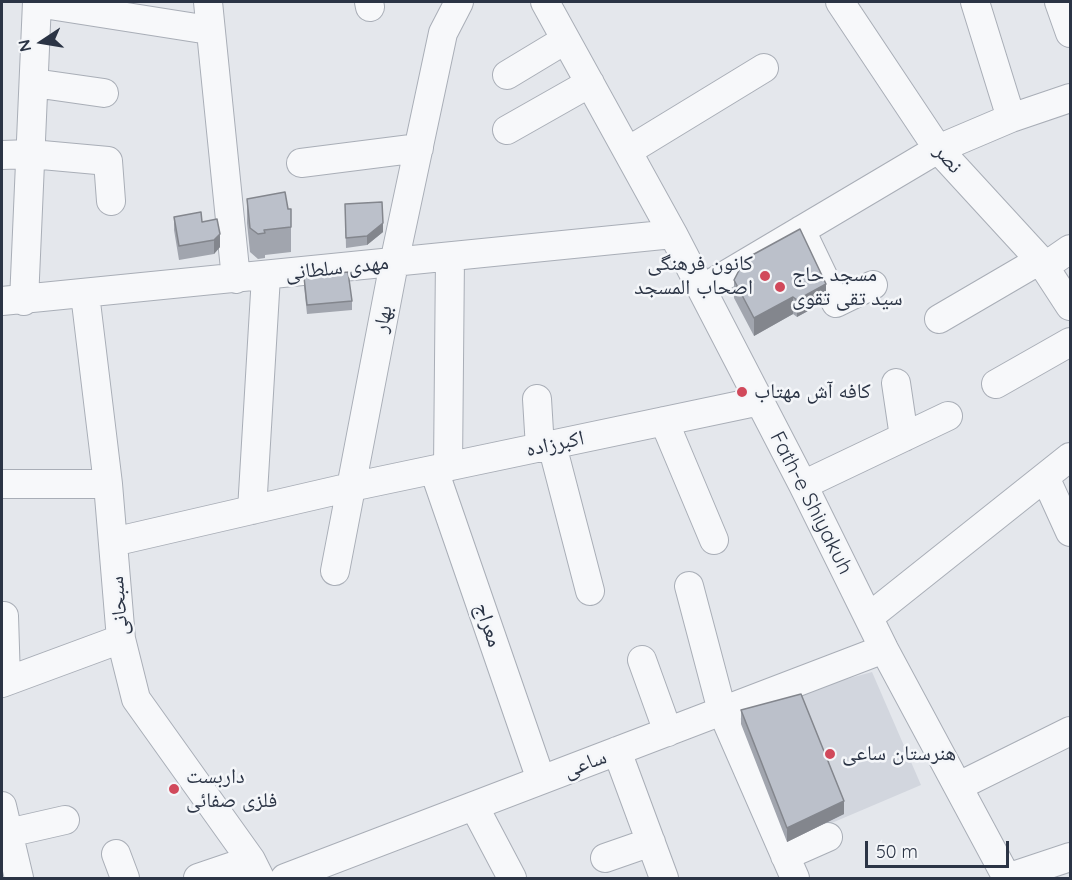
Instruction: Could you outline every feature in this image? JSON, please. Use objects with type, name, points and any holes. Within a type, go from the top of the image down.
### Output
[{"type":"street","points":[[13,301],[31,154],[37,2],[209,30]]},
{"type":"street","points":[[208,2],[209,30],[236,279]]},
{"type":"street","name":"بهار","points":[[335,571],[394,262],[442,33],[459,2]]},
{"type":"street","name":"Fath-e Shiyakuh","points":[[545,2],[673,234],[803,484],[884,649],[1007,878]]},
{"type":"street","name":"نصر","points":[[840,2],[938,149],[1042,263],[1069,300]]},
{"type":"street","points":[[975,2],[1011,118]]},
{"type":"street","points":[[1059,2],[1071,33]]},
{"type":"street","points":[[507,75],[565,40]]},
{"type":"street","points":[[628,151],[764,68]]},
{"type":"street","points":[[33,82],[104,93]]},
{"type":"street","points":[[507,130],[590,83]]},
{"type":"street","points":[[702,289],[938,149],[1011,118],[1071,98]]},
{"type":"street","points":[[301,163],[419,147]]},
{"type":"street","points":[[2,155],[31,154],[108,161],[111,201]]},
{"type":"street","points":[[801,230],[836,303],[873,285]]},
{"type":"street","name":"مهدی سلطانی","points":[[13,301],[673,234]]},
{"type":"street","points":[[939,319],[1071,249]]},
{"type":"street","name":"معراج","points":[[450,257],[441,468],[541,780]]},
{"type":"street","points":[[252,510],[266,276]]},
{"type":"street","name":"سبحانی","points":[[85,294],[108,484],[121,639],[136,699],[255,869]]},
{"type":"street","points":[[996,384],[1071,342]]},
{"type":"street","points":[[896,383],[904,437]]},
{"type":"street","points":[[537,399],[546,446],[590,591]]},
{"type":"street","name":"اکبرزاده","points":[[113,542],[351,487],[760,401]]},
{"type":"street","points":[[803,484],[948,416]]},
{"type":"street","points":[[664,421],[714,540]]},
{"type":"street","points":[[869,618],[1071,457]]},
{"type":"street","points":[[1045,477],[1071,532]]},
{"type":"street","points":[[2,484],[108,484]]},
{"type":"street","points":[[689,586],[722,711],[790,867],[828,837]]},
{"type":"street","points":[[4,616],[4,682],[121,639]]},
{"type":"street","name":"ساعی","points":[[285,879],[884,649]]},
{"type":"street","points":[[642,660],[668,732]]},
{"type":"street","points":[[959,786],[1071,731]]},
{"type":"street","points":[[617,751],[664,879]]},
{"type":"street","points":[[2,806],[7,840],[19,879]]},
{"type":"street","points":[[474,806],[512,879]]},
{"type":"street","points":[[7,840],[65,820]]},
{"type":"street","points":[[606,858],[651,842]]},
{"type":"street","points":[[1007,878],[1071,857]]},
{"type":"street","points":[[198,879],[255,869]]},
{"type":"shaded area","name":"هنرستان ساعی","points":[[872,672],[921,785],[787,842],[735,710]]},
{"type":"building","points":[[285,192],[288,209],[291,209],[291,227],[264,230],[265,233],[258,234],[250,228],[247,199]]},
{"type":"building","points":[[382,202],[383,223],[367,236],[346,238],[345,204]]},
{"type":"building","points":[[201,212],[202,222],[217,219],[220,234],[214,240],[179,246],[174,217]]},
{"type":"building","name":"مسجد حاج سید تقی تقوی","points":[[800,229],[826,284],[797,300],[793,297],[754,318],[734,280],[745,259]]},
{"type":"building","points":[[348,272],[352,301],[307,305],[304,277]]},
{"type":"building","points":[[801,694],[844,801],[787,828],[741,710]]},
{"type":"place","name":"کانون فرهنگی اصحاب المسجد","points":[[765,276]]},
{"type":"place","name":"مسجد حاج سید تقی تقوی","points":[[780,287]]},
{"type":"place","name":"کافه آش مهتاب","points":[[742,392]]},
{"type":"place","name":"هنرستان ساعی","points":[[830,754]]},
{"type":"place","name":"داربست فلزی صفائی","points":[[174,789]]}]
